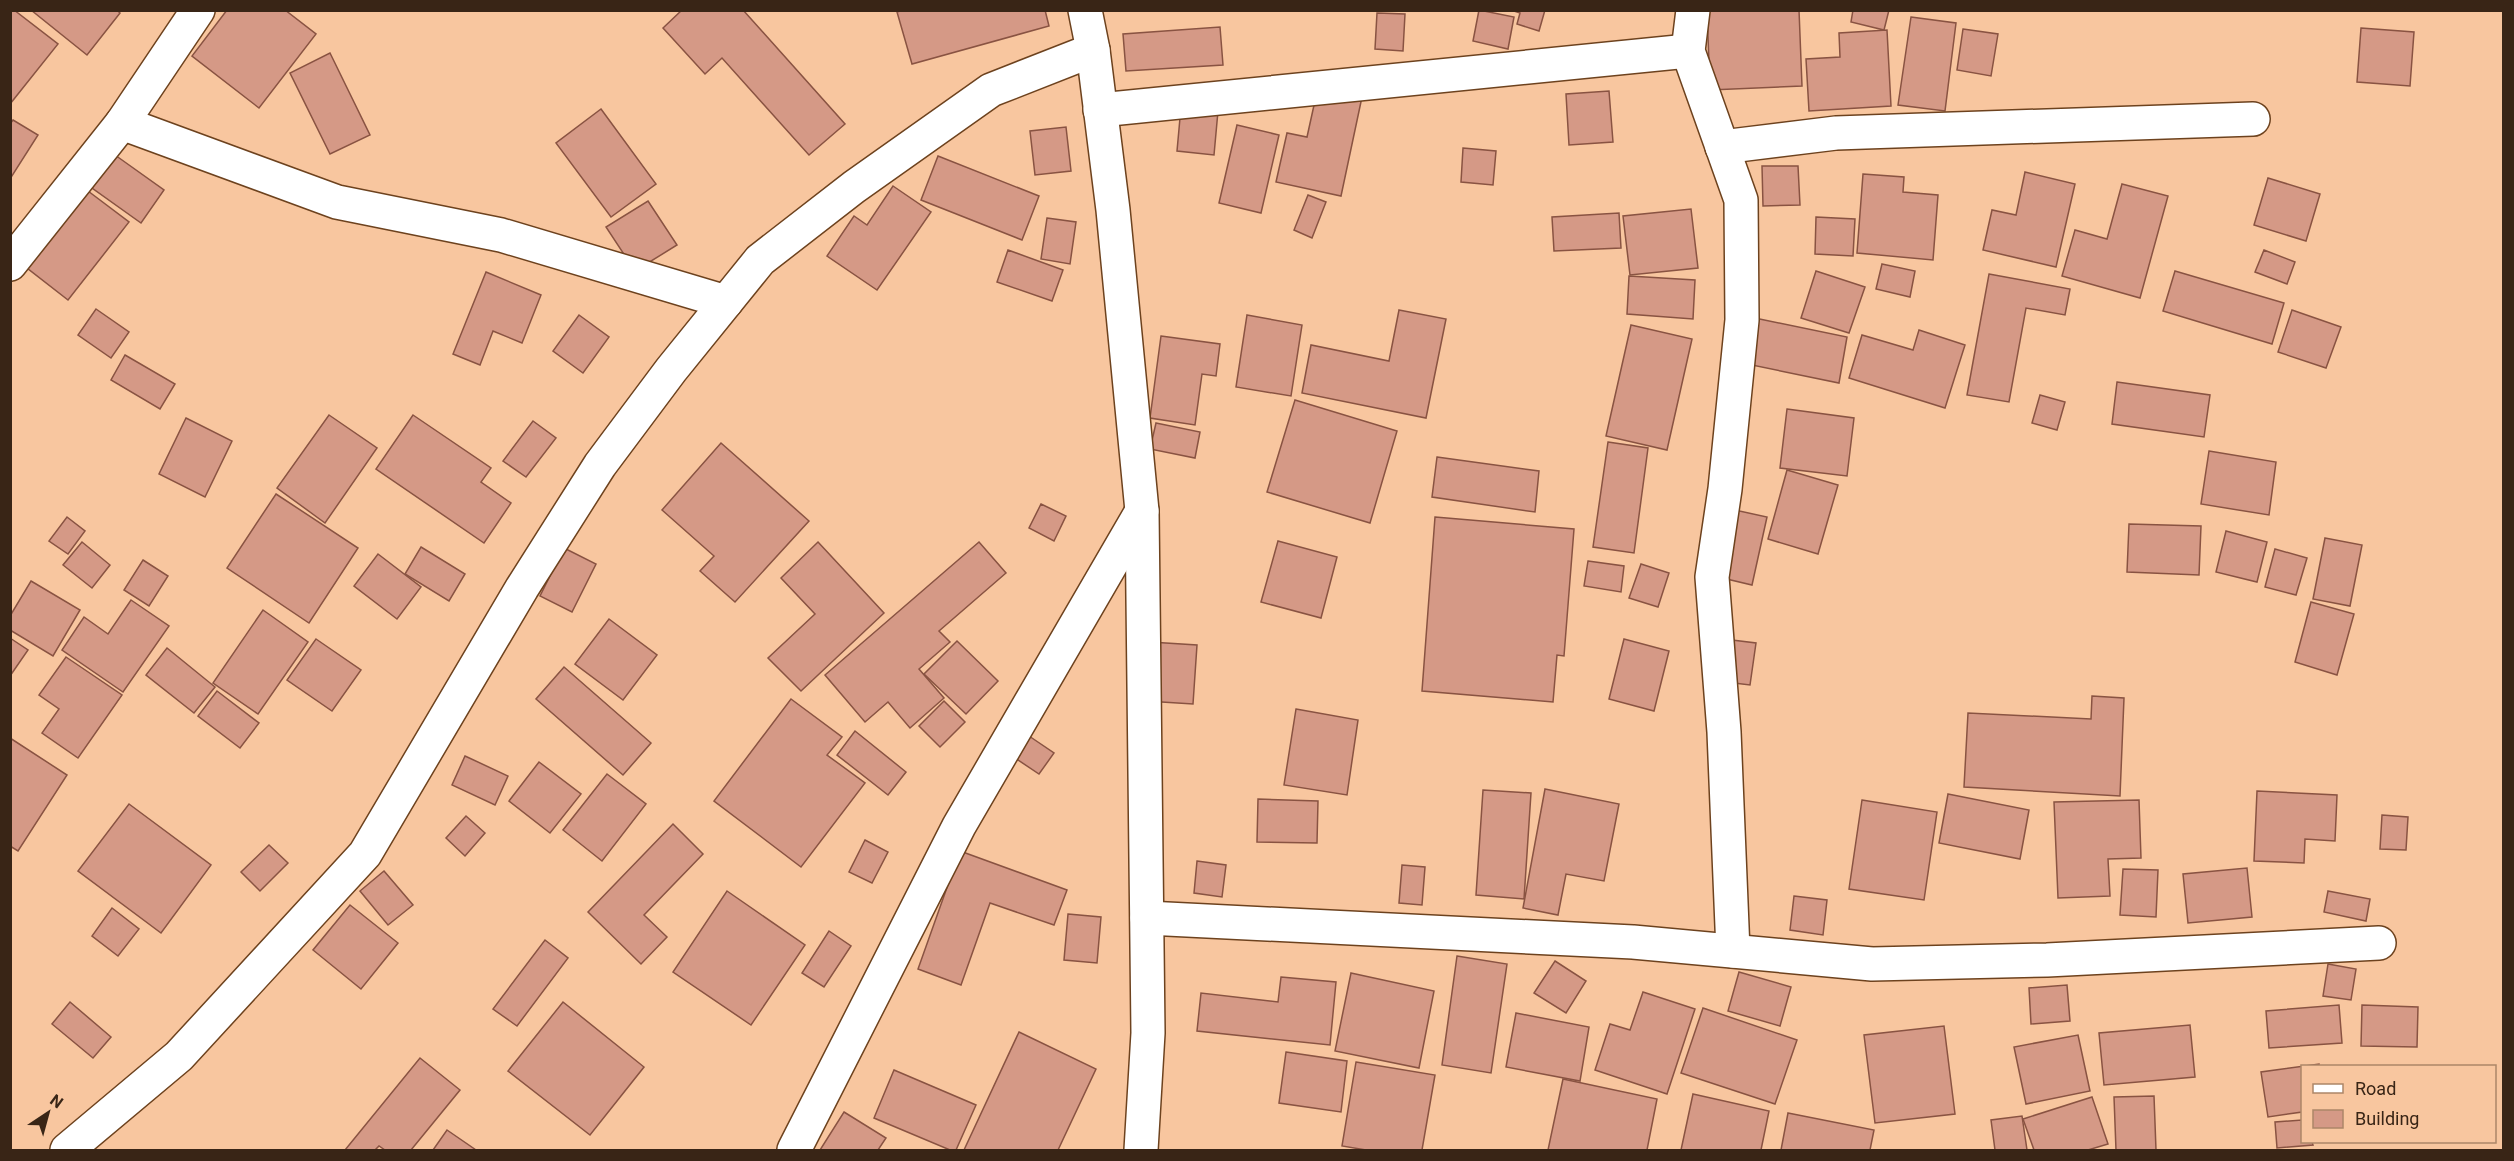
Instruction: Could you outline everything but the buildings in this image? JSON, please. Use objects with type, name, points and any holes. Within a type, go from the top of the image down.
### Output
[{"type":"street","points":[[10,264],[122,123],[198,10]]},
{"type":"street","points":[[1085,10],[1093,50],[1113,210],[1142,511],[1148,1033],[1142,1150]]},
{"type":"street","points":[[1693,10],[1688,51],[1741,200],[1742,320],[1725,489],[1712,577],[1724,732],[1734,951]]},
{"type":"street","points":[[67,1150],[179,1056],[365,854],[522,588],[600,465],[760,260],[854,187],[991,90],[1093,50]]},
{"type":"street","points":[[1100,110],[1688,51]]},
{"type":"street","points":[[1722,147],[1836,133],[2253,119]]},
{"type":"street","points":[[122,123],[337,202],[501,236],[726,302]]},
{"type":"street","points":[[794,1150],[959,826],[1142,511]]},
{"type":"street","points":[[1147,918],[1633,942],[1872,964],[2047,960],[2379,944]]}]
